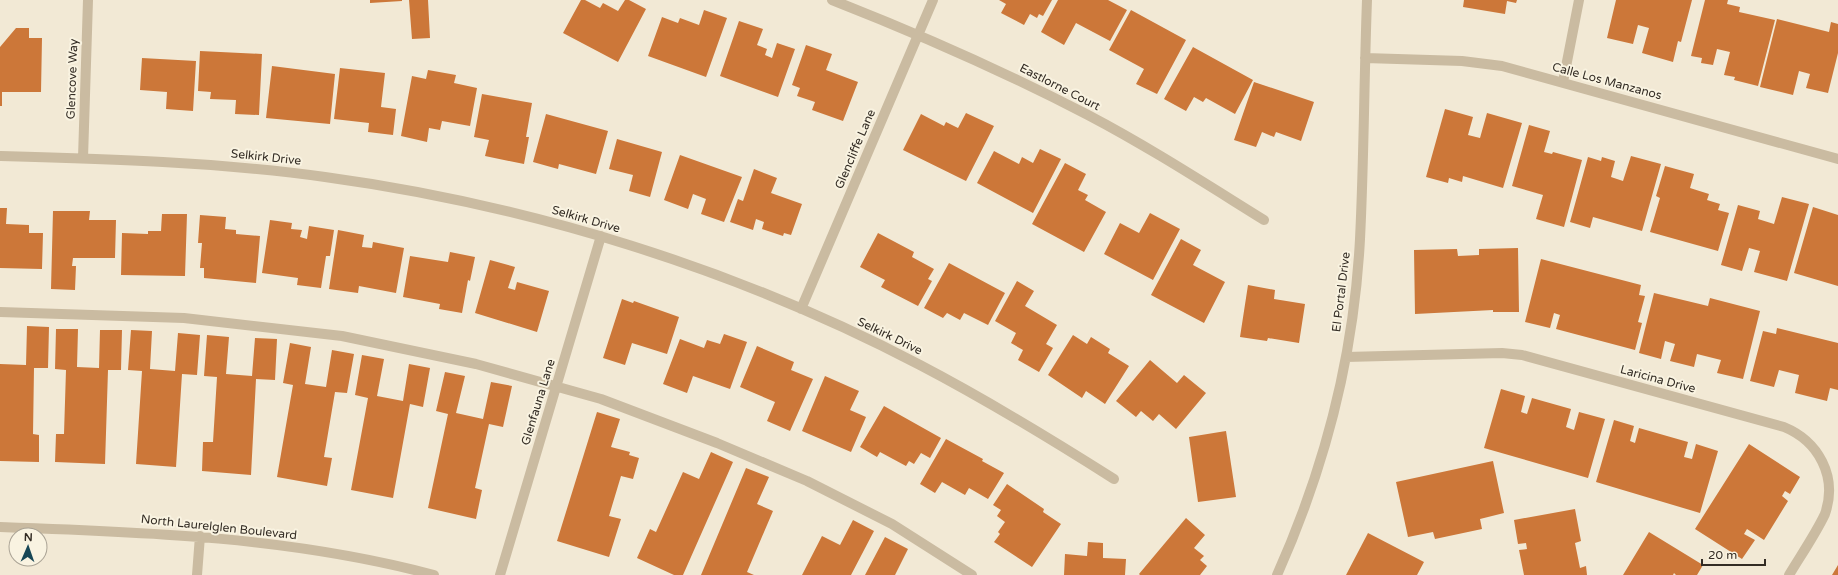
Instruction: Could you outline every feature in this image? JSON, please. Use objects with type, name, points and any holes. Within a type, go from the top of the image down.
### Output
[{"type":"street","name":"Glencove Way","points":[[83,158],[88,0]]},
{"type":"street","name":"Eastlorne Court","points":[[832,0],[919,34],[987,65],[1088,116],[1154,152],[1264,220]]},
{"type":"street","name":"Glencliffe Lane","points":[[801,309],[933,0]]},
{"type":"street","name":"El Portal Drive","points":[[1277,575],[1290,546],[1313,482],[1332,417],[1346,357],[1360,240],[1367,0]]},
{"type":"street","points":[[1563,82],[1579,0]]},
{"type":"street","name":"Calle Los Manzanos","points":[[1365,58],[1462,60],[1502,66],[1838,158]]},
{"type":"street","name":"Selkirk Drive","points":[[0,156],[83,158],[228,166],[325,177],[421,192],[516,213],[601,236],[724,278],[801,309],[919,364],[1004,410],[1114,479]]},
{"type":"street","name":"Glenfauna Lane","points":[[500,575],[601,236]]},
{"type":"street","points":[[0,312],[184,318],[342,336],[476,364],[601,400],[666,424],[807,481],[892,524],[972,575]]},
{"type":"street","name":"Laricina Drive","points":[[1346,357],[1502,353],[1522,355],[1784,427],[1797,432],[1813,445],[1824,460],[1829,476],[1830,495],[1825,513],[1789,575]]},
{"type":"street","name":"North Laurelglen Boulevard","points":[[0,527],[200,536],[252,541],[329,552],[434,575]]},
{"type":"street","points":[[197,575],[200,536]]},
{"type":"building","points":[[370,0],[402,0],[402,1],[370,3]]},
{"type":"building","points":[[409,0],[428,0],[430,38],[412,39]]},
{"type":"building","points":[[581,0],[585,0],[600,8],[603,3],[618,11],[625,0],[629,0],[646,9],[618,62],[563,33]]},
{"type":"building","points":[[999,0],[1052,0],[1043,16],[1039,14],[1037,18],[1030,14],[1024,25],[1001,13],[1006,4]]},
{"type":"building","points":[[1058,0],[1108,0],[1127,10],[1110,41],[1076,23],[1064,45],[1041,32]]},
{"type":"building","points":[[1464,0],[1517,0],[1516,3],[1507,1],[1505,14],[1463,7]]},
{"type":"building","points":[[1616,0],[1692,0],[1681,42],[1678,41],[1673,62],[1642,53],[1649,28],[1638,25],[1633,44],[1607,38]]},
{"type":"building","points":[[1705,0],[1728,0],[1727,4],[1740,7],[1739,12],[1775,20],[1758,86],[1734,80],[1735,77],[1724,75],[1730,52],[1717,49],[1713,65],[1701,63],[1702,58],[1691,56]]},
{"type":"building","points":[[704,10],[727,18],[706,77],[648,56],[662,17],[678,23],[680,18],[699,25]]},
{"type":"building","points":[[1131,10],[1186,40],[1157,94],[1136,84],[1144,69],[1109,50]]},
{"type":"building","points":[[1777,19],[1829,32],[1831,22],[1838,24],[1838,53],[1828,93],[1806,88],[1810,74],[1799,71],[1793,95],[1760,87]]},
{"type":"building","points":[[739,21],[763,29],[757,45],[767,49],[765,55],[772,58],[777,43],[795,49],[778,97],[720,76]]},
{"type":"building","points":[[16,28],[29,28],[29,38],[42,38],[41,92],[2,92],[2,106],[0,106],[0,47]]},
{"type":"building","points":[[806,45],[832,54],[826,70],[858,82],[843,121],[812,110],[815,102],[797,96],[800,88],[792,85]]},
{"type":"building","points":[[1193,47],[1253,80],[1235,114],[1206,98],[1203,102],[1194,97],[1186,111],[1164,99]]},
{"type":"building","points":[[200,51],[262,54],[259,115],[235,114],[236,100],[210,99],[211,92],[198,91]]},
{"type":"building","points":[[142,58],[196,61],[193,111],[166,109],[167,92],[140,90]]},
{"type":"building","points":[[272,66],[335,74],[330,124],[266,118]]},
{"type":"building","points":[[340,68],[385,73],[381,107],[396,109],[393,135],[368,132],[369,123],[334,119]]},
{"type":"building","points":[[428,70],[456,75],[454,83],[477,88],[470,126],[442,121],[440,130],[429,128],[427,142],[401,136],[412,76],[426,79]]},
{"type":"building","points":[[1254,82],[1314,102],[1301,141],[1276,132],[1274,137],[1262,132],[1256,147],[1234,140]]},
{"type":"building","points":[[482,94],[532,103],[526,137],[529,137],[524,164],[485,156],[489,140],[474,137]]},
{"type":"building","points":[[1445,109],[1473,117],[1468,135],[1480,138],[1487,113],[1522,123],[1503,188],[1463,176],[1462,182],[1449,178],[1448,183],[1426,177]]},
{"type":"building","points":[[966,113],[994,126],[966,181],[903,150],[921,114],[944,126],[946,122],[958,128]]},
{"type":"building","points":[[546,114],[608,131],[596,174],[559,164],[558,169],[533,162]]},
{"type":"building","points":[[1529,125],[1550,131],[1544,152],[1552,154],[1553,152],[1582,160],[1564,227],[1536,219],[1543,195],[1512,186]]},
{"type":"building","points":[[617,139],[662,152],[650,197],[629,191],[633,175],[609,169]]},
{"type":"building","points":[[1040,149],[1061,159],[1033,213],[977,183],[994,151],[1019,164],[1022,157],[1033,163]]},
{"type":"building","points":[[680,155],[742,177],[724,222],[701,214],[706,199],[693,194],[688,209],[664,200]]},
{"type":"building","points":[[1631,156],[1661,164],[1642,231],[1593,217],[1590,228],[1570,222],[1588,157],[1601,161],[1602,157],[1615,161],[1611,177],[1623,181]]},
{"type":"building","points":[[1065,163],[1086,174],[1078,190],[1088,195],[1085,200],[1106,212],[1084,252],[1032,224]]},
{"type":"building","points":[[1665,166],[1694,174],[1690,188],[1709,194],[1707,200],[1720,204],[1718,210],[1729,213],[1718,251],[1650,232],[1660,198],[1656,196]]},
{"type":"building","points":[[754,169],[777,178],[771,193],[802,204],[791,235],[784,233],[783,236],[762,229],[764,222],[756,219],[753,230],[730,222],[738,199],[743,201]]},
{"type":"building","points":[[1782,197],[1809,204],[1787,281],[1754,272],[1760,251],[1749,248],[1742,271],[1721,265],[1738,205],[1760,211],[1758,219],[1774,224]]},
{"type":"building","points":[[1813,207],[1838,215],[1838,286],[1794,273]]},
{"type":"building","points":[[0,208],[7,208],[6,224],[29,225],[29,233],[43,233],[42,269],[0,268]]},
{"type":"building","points":[[53,211],[90,211],[89,220],[116,220],[115,258],[73,258],[72,266],[76,266],[75,290],[51,289]]},
{"type":"building","points":[[1150,213],[1180,229],[1153,280],[1104,254],[1120,223],[1139,233]]},
{"type":"building","points":[[162,214],[187,214],[185,276],[121,275],[122,233],[148,234],[148,231],[161,231]]},
{"type":"building","points":[[200,215],[226,217],[225,229],[236,230],[236,234],[260,236],[256,283],[204,278],[204,268],[200,268],[202,243],[198,243]]},
{"type":"building","points":[[270,220],[292,223],[291,229],[302,230],[300,237],[307,239],[309,226],[334,230],[330,256],[326,256],[321,288],[297,285],[298,278],[262,273]]},
{"type":"building","points":[[338,230],[364,235],[362,247],[372,248],[373,242],[404,248],[396,293],[359,286],[358,293],[329,289]]},
{"type":"building","points":[[878,233],[914,252],[912,257],[934,269],[928,279],[932,281],[918,306],[881,287],[885,280],[860,267]]},
{"type":"building","points":[[1181,239],[1201,250],[1193,265],[1225,282],[1204,323],[1151,295]]},
{"type":"building","points":[[1518,248],[1519,312],[1493,312],[1493,310],[1415,314],[1414,250],[1457,249],[1458,256],[1479,255],[1479,249]]},
{"type":"building","points":[[450,252],[475,257],[470,281],[468,280],[462,313],[439,309],[440,304],[403,297],[410,256],[448,262]]},
{"type":"building","points":[[1541,259],[1641,285],[1639,295],[1645,296],[1638,322],[1642,323],[1635,350],[1556,329],[1560,315],[1554,313],[1550,328],[1525,322]]},
{"type":"building","points":[[490,260],[515,267],[508,288],[515,290],[517,282],[549,291],[537,332],[475,313]]},
{"type":"building","points":[[949,263],[1005,293],[988,325],[964,313],[960,320],[947,313],[943,318],[924,308]]},
{"type":"building","points":[[1017,281],[1034,291],[1025,306],[1057,325],[1046,344],[1053,348],[1039,372],[1018,360],[1023,350],[1011,343],[1016,333],[995,321]]},
{"type":"building","points":[[1248,285],[1275,290],[1274,299],[1305,304],[1299,343],[1268,338],[1267,341],[1240,337]]},
{"type":"building","points":[[1654,293],[1708,306],[1710,298],[1760,311],[1743,379],[1717,373],[1721,360],[1697,354],[1694,367],[1670,361],[1675,344],[1665,341],[1661,359],[1639,353]]},
{"type":"building","points":[[622,299],[633,303],[634,301],[679,317],[667,354],[632,343],[625,365],[603,358]]},
{"type":"building","points":[[27,326],[49,327],[48,368],[34,368],[33,434],[39,435],[39,462],[0,461],[0,364],[26,365]]},
{"type":"building","points":[[1777,328],[1838,343],[1838,390],[1830,388],[1827,401],[1795,393],[1799,375],[1779,370],[1774,387],[1750,381],[1763,331],[1776,334]]},
{"type":"building","points":[[56,329],[78,329],[77,367],[99,368],[100,330],[122,330],[121,370],[108,370],[105,464],[55,462],[56,434],[64,434],[66,370],[55,369]]},
{"type":"building","points":[[131,330],[152,331],[150,369],[175,371],[178,333],[200,335],[197,375],[182,374],[176,467],[136,464],[142,371],[128,370]]},
{"type":"building","points":[[724,334],[747,342],[730,389],[693,376],[687,393],[663,384],[680,339],[704,348],[707,340],[720,344]]},
{"type":"building","points":[[207,335],[229,337],[226,374],[252,376],[255,338],[277,339],[275,380],[256,379],[251,475],[202,471],[203,442],[213,442],[217,377],[204,376]]},
{"type":"building","points":[[1073,335],[1087,344],[1091,337],[1110,349],[1108,353],[1129,366],[1105,404],[1086,391],[1082,398],[1048,375]]},
{"type":"building","points":[[290,343],[311,347],[305,384],[326,387],[332,350],[354,354],[347,393],[335,392],[324,457],[332,458],[327,486],[277,477],[293,385],[283,383]]},
{"type":"building","points":[[757,346],[794,362],[791,370],[813,379],[790,431],[767,421],[775,402],[740,387]]},
{"type":"building","points":[[362,355],[384,359],[377,396],[403,401],[409,364],[430,368],[423,407],[410,404],[393,498],[351,490],[368,398],[355,395]]},
{"type":"building","points":[[1150,360],[1177,383],[1184,375],[1206,393],[1176,429],[1159,414],[1153,421],[1141,411],[1136,417],[1116,401]]},
{"type":"building","points":[[445,372],[465,376],[456,413],[483,419],[491,382],[512,386],[503,427],[489,424],[475,488],[482,490],[476,519],[428,508],[448,414],[436,411]]},
{"type":"building","points":[[825,376],[859,391],[850,410],[866,417],[851,452],[802,431]]},
{"type":"building","points":[[1501,389],[1525,396],[1521,412],[1527,414],[1532,398],[1571,409],[1566,427],[1574,430],[1579,412],[1605,419],[1588,478],[1484,448]]},
{"type":"building","points":[[884,406],[941,438],[930,458],[921,453],[914,464],[909,461],[906,466],[880,452],[877,457],[860,447]]},
{"type":"building","points":[[597,412],[620,419],[611,447],[630,452],[629,455],[639,458],[633,479],[621,476],[609,516],[621,519],[609,557],[557,541]]},
{"type":"building","points":[[1614,420],[1634,426],[1630,441],[1635,443],[1639,428],[1688,442],[1684,457],[1692,459],[1696,444],[1718,451],[1700,513],[1596,482]]},
{"type":"building","points":[[1226,431],[1236,497],[1198,502],[1189,437]]},
{"type":"building","points":[[946,439],[983,459],[982,461],[1004,473],[988,499],[969,488],[965,495],[942,482],[935,493],[920,484]]},
{"type":"building","points":[[1749,444],[1800,477],[1790,494],[1785,491],[1782,496],[1788,501],[1764,540],[1747,529],[1744,534],[1755,540],[1742,559],[1695,529]]},
{"type":"building","points":[[711,452],[733,462],[683,575],[674,575],[637,558],[650,529],[656,532],[683,472],[699,479]]},
{"type":"building","points":[[1493,461],[1504,513],[1480,519],[1482,529],[1435,539],[1433,532],[1408,537],[1396,482]]},
{"type":"building","points":[[746,468],[769,477],[757,504],[773,511],[747,572],[754,575],[701,575]]},
{"type":"building","points":[[1007,484],[1044,509],[1043,512],[1061,524],[1032,567],[994,542],[1000,534],[998,532],[1005,522],[997,516],[1001,510],[993,505]]},
{"type":"building","points":[[1575,509],[1581,541],[1575,543],[1580,568],[1586,566],[1587,575],[1524,575],[1519,550],[1527,549],[1526,543],[1518,544],[1514,520]]},
{"type":"building","points":[[1186,518],[1205,535],[1194,548],[1204,556],[1200,560],[1207,566],[1200,575],[1140,575],[1139,574]]},
{"type":"building","points":[[853,520],[874,531],[851,575],[802,575],[822,536],[840,545]]},
{"type":"building","points":[[1649,532],[1703,565],[1697,575],[1676,575],[1674,573],[1673,575],[1623,575]]},
{"type":"building","points":[[1368,533],[1424,562],[1417,575],[1346,575]]},
{"type":"building","points":[[885,537],[908,549],[895,575],[865,575]]},
{"type":"building","points":[[1088,542],[1103,543],[1103,558],[1126,559],[1125,575],[1064,575],[1065,554],[1087,556]]},
{"type":"building","points":[[1838,565],[1838,575],[1832,575]]}]
